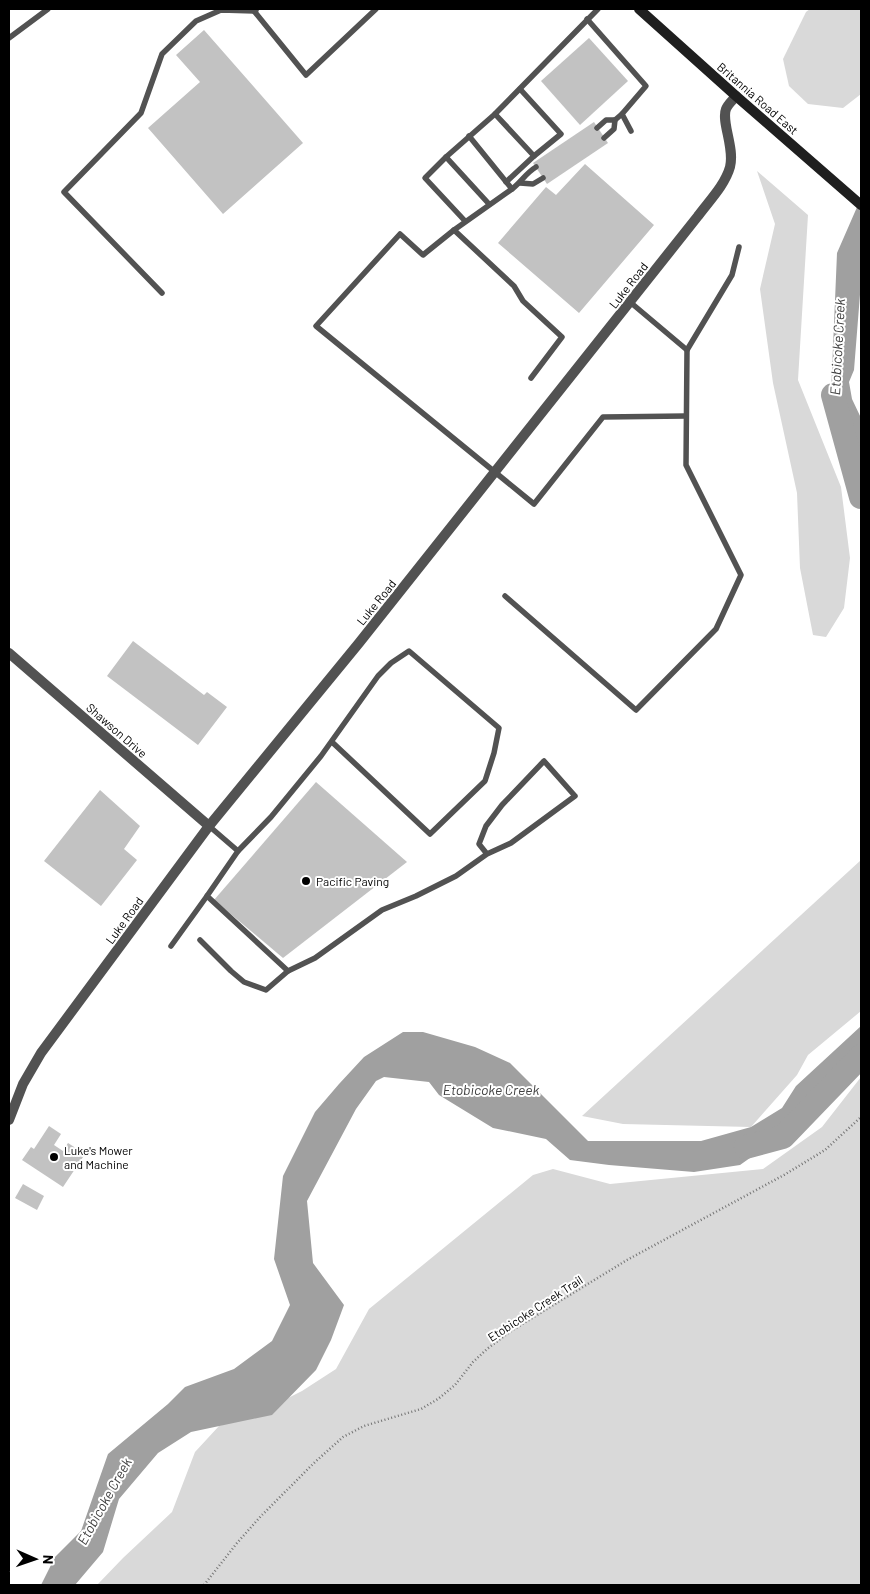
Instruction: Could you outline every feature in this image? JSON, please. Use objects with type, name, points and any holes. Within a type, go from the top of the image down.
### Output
[{"type":"street","name":"Britannia Road East","points":[[639,9],[861,205]]},
{"type":"street","name":"Luke Road","points":[[9,1120],[23,1084],[41,1054],[209,826],[360,643],[698,216],[725,178],[732,156],[725,114],[728,106],[736,96]]},
{"type":"street","name":"Shawson Drive","points":[[9,652],[209,826]]},
{"type":"lane","points":[[9,38],[48,9]]},
{"type":"lane","points":[[162,293],[64,192],[141,113],[162,54],[196,21],[221,10],[255,10],[306,75],[376,9]]},
{"type":"lane","points":[[465,221],[425,178],[495,114],[598,9]]},
{"type":"lane","points":[[585,22],[646,86],[622,114],[615,120],[606,120],[597,128]]},
{"type":"lane","points":[[506,182],[561,134],[520,89]]},
{"type":"lane","points":[[495,114],[534,156]]},
{"type":"lane","points":[[622,114],[631,131]]},
{"type":"lane","points":[[604,138],[614,129],[615,120]]},
{"type":"lane","points":[[469,136],[512,189]]},
{"type":"lane","points":[[446,157],[489,204]]},
{"type":"lane","points":[[536,167],[526,174],[520,183],[465,221],[423,255],[400,234],[316,326],[534,504],[603,417],[686,416]]},
{"type":"lane","points":[[520,183],[533,184],[543,178]]},
{"type":"lane","points":[[454,230],[514,286],[524,301],[562,337],[531,378]]},
{"type":"lane","points":[[505,596],[636,710],[716,629],[741,575],[686,465],[687,350],[732,276],[739,247]]},
{"type":"lane","points":[[630,302],[687,350]]},
{"type":"lane","points":[[171,946],[238,851],[271,817],[322,756],[378,676],[391,663],[409,651],[498,728],[494,753],[485,781],[430,834],[332,742]]},
{"type":"lane","points":[[200,940],[244,982],[266,990],[288,971],[315,958],[382,910],[456,876],[487,854],[511,843],[575,796],[544,761],[502,805],[486,826],[479,844],[487,854]]},
{"type":"lane","points":[[209,826],[238,851]]},
{"type":"lane","points":[[207,896],[288,971]]},
{"type":"path","name":"Etobicoke Creek Trail","points":[[204,1585],[261,1516],[343,1437],[364,1426],[421,1409],[438,1400],[455,1386],[473,1362],[511,1330],[627,1260],[784,1175],[825,1150],[861,1117]]},
{"type":"shaded area","points":[[810,9],[861,9],[861,94],[843,108],[808,104],[789,86],[783,59],[806,12]]},
{"type":"shaded area","points":[[757,171],[808,215],[798,380],[841,487],[850,558],[844,608],[826,637],[813,635],[800,568],[797,493],[773,383],[760,289],[775,224]]},
{"type":"shaded area","points":[[861,860],[861,1011],[808,1055],[797,1075],[751,1127],[623,1124],[582,1116]]},
{"type":"shaded area","points":[[861,1077],[861,1585],[97,1585],[172,1512],[195,1452],[219,1426],[264,1410],[302,1391],[336,1369],[369,1309],[533,1175],[553,1169],[610,1184],[763,1169],[822,1127]]},
{"type":"water","name":"Etobicoke Creek","points":[[861,198],[861,282],[854,370],[849,382],[852,399],[861,418],[861,506],[851,443],[835,416],[831,395],[837,253]]},
{"type":"water","name":"Etobicoke Creek","points":[[861,1026],[861,1054],[838,1072],[795,1126],[740,1165],[694,1172],[570,1160],[546,1139],[493,1128],[439,1095],[429,1082],[384,1077],[376,1081],[356,1109],[307,1201],[313,1263],[344,1305],[331,1340],[316,1370],[272,1415],[191,1432],[158,1453],[119,1499],[103,1552],[75,1585],[41,1585],[55,1557],[81,1531],[108,1454],[168,1404],[185,1387],[234,1369],[272,1341],[290,1305],[274,1259],[283,1176],[315,1112],[364,1057],[403,1032],[423,1032],[475,1047],[510,1063],[588,1141],[701,1141],[751,1127],[782,1108],[796,1086]]},
{"type":"building","points":[[204,30],[303,143],[223,214],[148,128],[200,82],[176,55]]},
{"type":"building","points":[[589,38],[628,81],[580,125],[541,81]]},
{"type":"building","points":[[594,122],[608,143],[547,184],[533,163]]},
{"type":"building","points":[[585,164],[654,225],[579,313],[498,243],[546,187],[556,195]]},
{"type":"building","points":[[133,641],[204,695],[207,692],[227,707],[198,745],[107,676]]},
{"type":"building","name":"Pacific Paving","points":[[316,782],[407,862],[283,958],[214,900]]},
{"type":"building","points":[[100,790],[140,826],[124,849],[137,860],[101,906],[44,861]]},
{"type":"building","name":"Luke's Mower and Machine","points":[[49,1126],[61,1134],[54,1145],[63,1151],[68,1143],[85,1154],[63,1187],[22,1160],[31,1147],[34,1149]]},
{"type":"building","points":[[23,1184],[44,1196],[37,1210],[15,1198]]},
{"type":"waterway","name":"Etobicoke Creek","points":[[833,395],[861,497]]},
{"type":"waterway","name":"Etobicoke Creek","points":[[746,1147],[783,1137],[861,1056]]},
{"type":"place","name":"Pacific Paving","points":[[306,881]]},
{"type":"place","name":"Luke's Mower and Machine","points":[[54,1157]]}]
